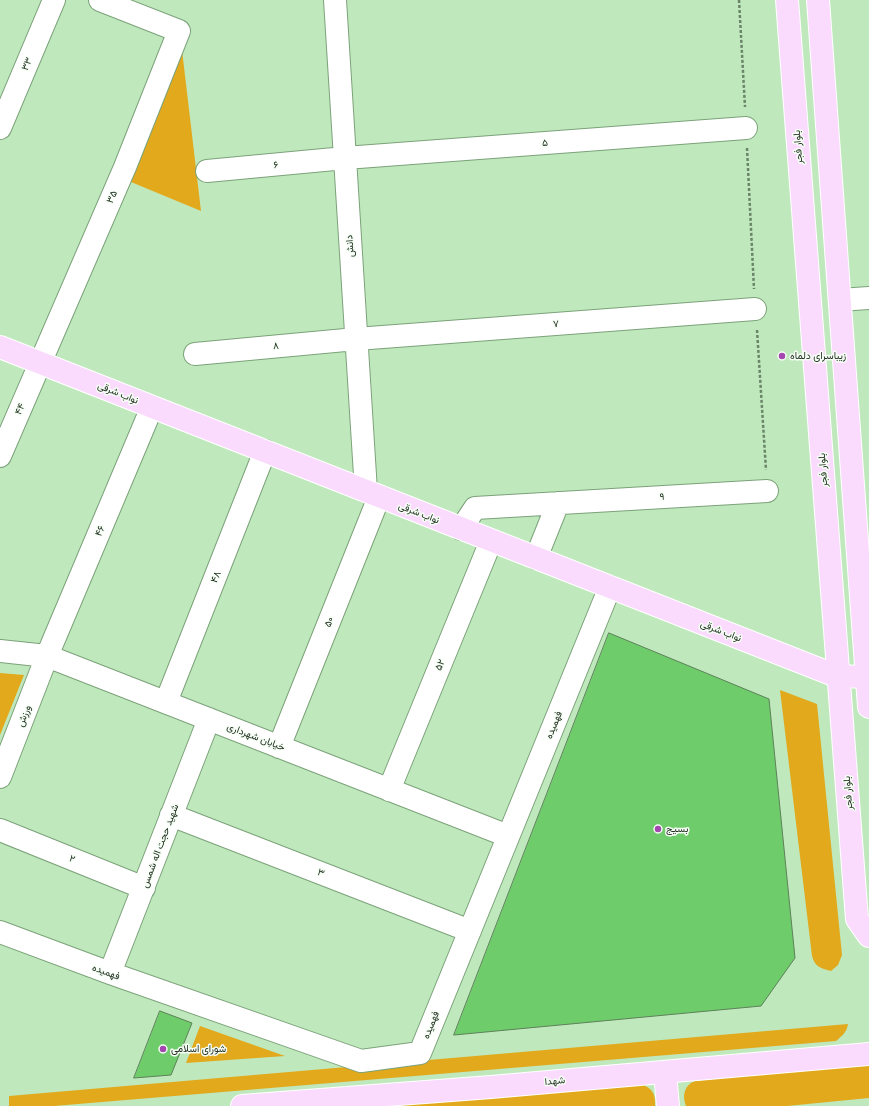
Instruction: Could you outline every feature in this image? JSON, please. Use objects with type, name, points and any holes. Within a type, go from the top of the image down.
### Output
[{"type":"main road","name":"بلوار فجر","points":[[787,0],[857,918],[869,936]]},
{"type":"main road","points":[[818,0],[867,651],[869,707]]},
{"type":"main road","points":[[803,205],[833,203]]},
{"type":"main road","name":"نواب شرقی","points":[[0,347],[839,677]]},
{"type":"main road","points":[[839,677],[867,676]]},
{"type":"main road","name":"شهدا","points":[[242,1106],[491,1087],[869,1054]]},
{"type":"main road","points":[[665,1072],[668,1106]]},
{"type":"street","name":"۳۳","points":[[0,128],[54,0]]},
{"type":"street","name":"۳۵","points":[[41,362],[125,167],[179,31],[100,0]]},
{"type":"street","name":"دانش","points":[[335,0],[356,339],[372,494]]},
{"type":"street","name":"۵","points":[[345,158],[746,128]]},
{"type":"street","name":"۶","points":[[207,171],[345,158]]},
{"type":"street","points":[[840,300],[869,298]]},
{"type":"street","name":"۷","points":[[356,339],[755,309]]},
{"type":"street","name":"۸","points":[[195,354],[356,339]]},
{"type":"street","name":"۴۴","points":[[0,456],[41,362]]},
{"type":"street","name":"۴۶","points":[[47,656],[152,407]]},
{"type":"street","name":"۴۸","points":[[166,702],[265,451]]},
{"type":"street","name":"۹","points":[[461,529],[475,508],[767,491]]},
{"type":"street","name":"۵۰","points":[[279,746],[372,494]]},
{"type":"street","points":[[536,558],[558,503]]},
{"type":"street","name":"۵۲","points":[[389,790],[491,541]]},
{"type":"street","name":"فهمیده","points":[[0,932],[110,973],[361,1061],[420,1053],[610,587]]},
{"type":"street","name":"خیابان شهرداری","points":[[0,651],[47,656],[508,836]]},
{"type":"street","name":"ورزش","points":[[0,777],[47,656]]},
{"type":"street","name":"شهید حجت اله شمس","points":[[110,973],[209,719]]},
{"type":"street","name":"۳","points":[[172,816],[470,931]]},
{"type":"street","name":"۲","points":[[0,830],[144,888]]},
{"type":"path","points":[[739,0],[755,309],[767,491]]},
{"type":"shaded area","points":[[182,50],[201,211],[131,182]]},
{"type":"shaded area","points":[[0,673],[24,675],[0,735]]},
{"type":"shaded area","points":[[780,690],[817,704],[842,955],[838,965],[831,971],[818,966],[812,956]]},
{"type":"shaded area","points":[[848,1024],[845,1032],[836,1041],[54,1106],[9,1106],[9,1096]]},
{"type":"shaded area","points":[[200,1026],[285,1056],[186,1063]]},
{"type":"shaded area","points":[[869,1064],[869,1098],[787,1106],[686,1106],[684,1098],[686,1088],[695,1081]]},
{"type":"shaded area","points":[[641,1084],[651,1090],[655,1098],[655,1106],[364,1106]]},
{"type":"building","name":"بسیج","points":[[609,633],[769,699],[795,958],[761,1006],[454,1035]]},
{"type":"building","name":"شورای اسلامی","points":[[160,1011],[192,1023],[171,1075],[134,1078]]},
{"type":"place","name":"زیباسرای دلماه","points":[[782,356]]},
{"type":"place","name":"بسیج","points":[[658,829]]},
{"type":"place","name":"شورای اسلامی","points":[[163,1049]]}]
